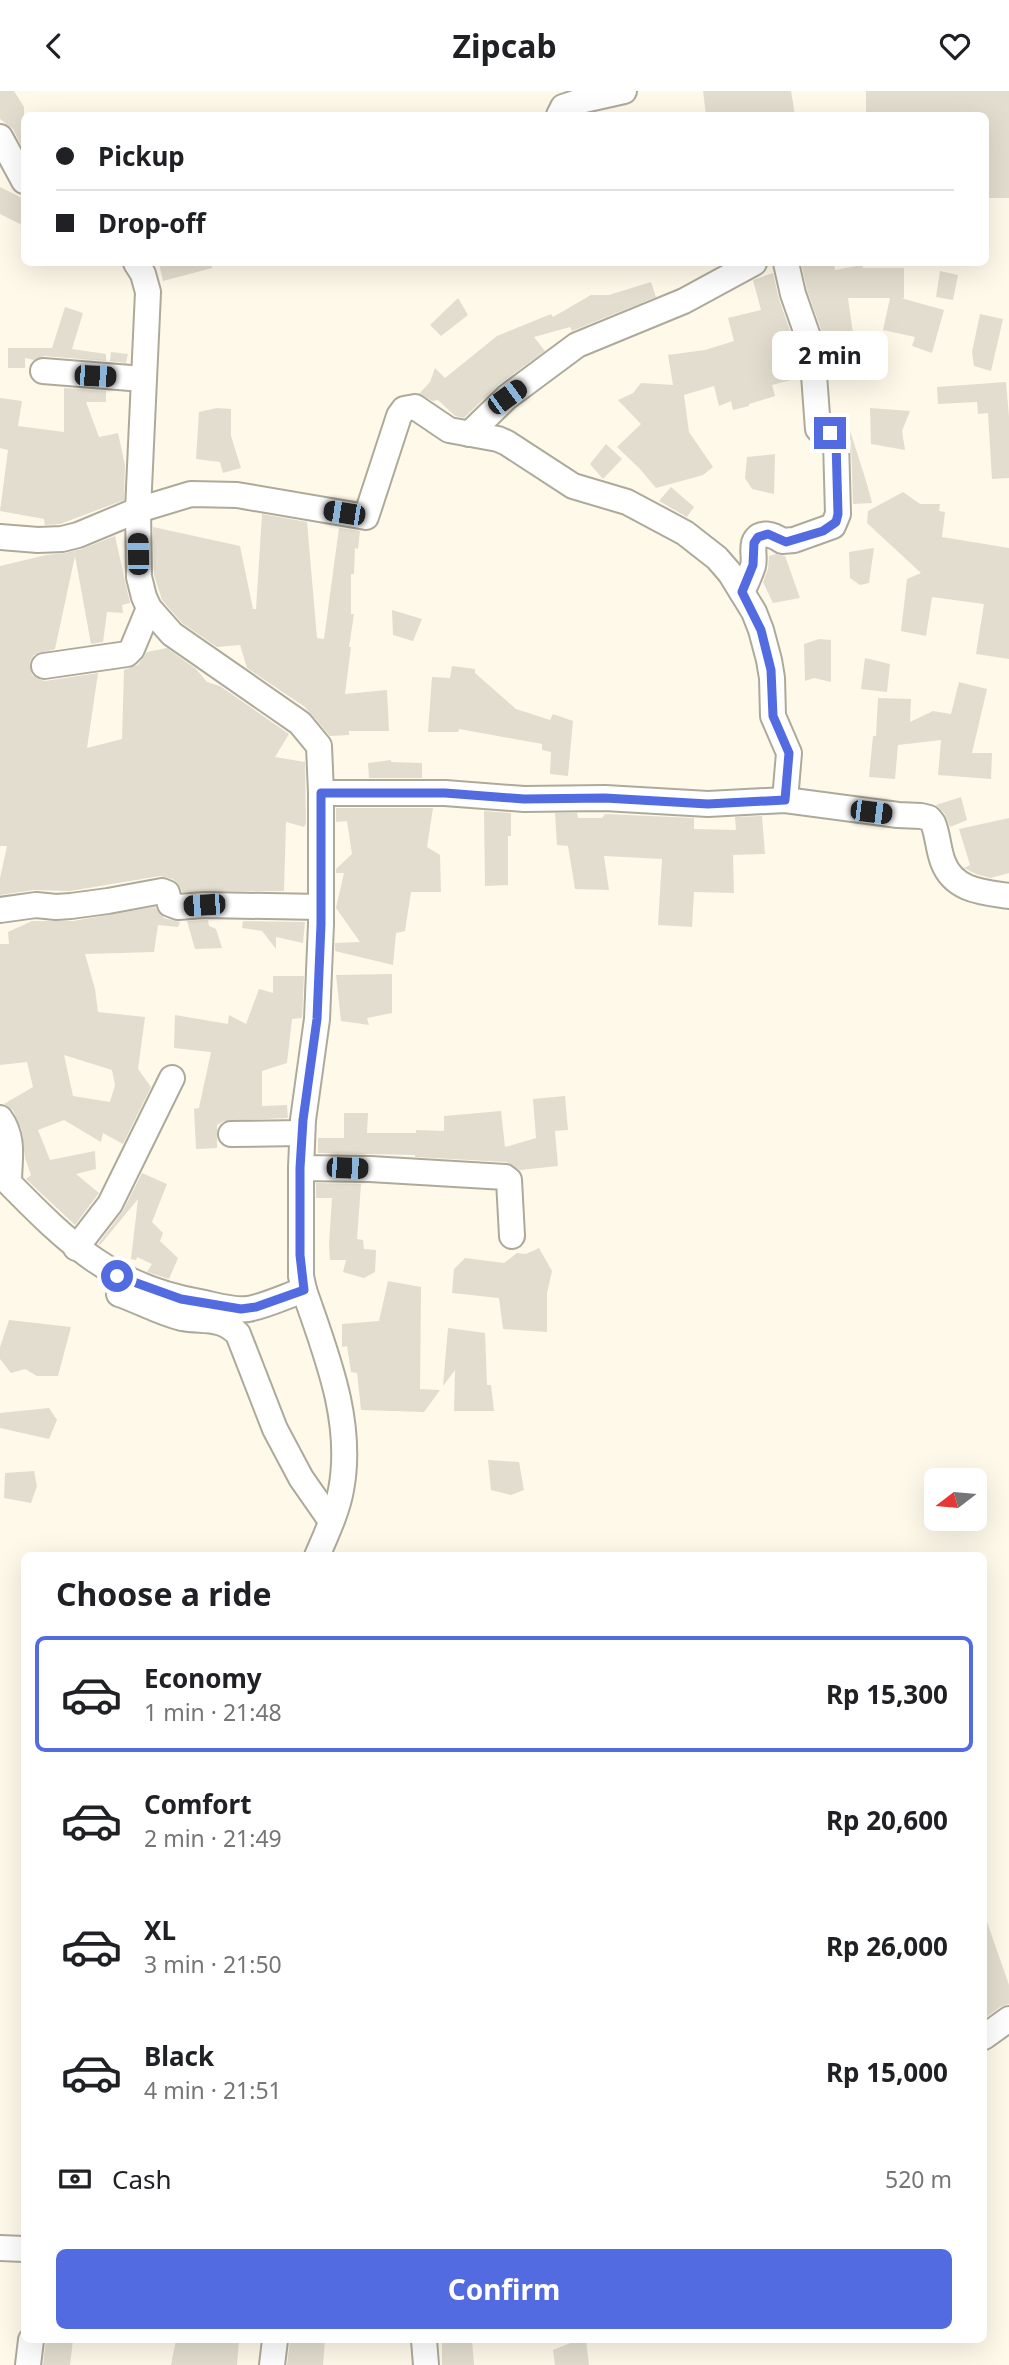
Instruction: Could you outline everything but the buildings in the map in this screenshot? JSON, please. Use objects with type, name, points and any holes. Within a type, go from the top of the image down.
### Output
[{"type":"street","points":[[560,112],[563,107],[584,100],[624,91]]},
{"type":"street","points":[[0,138],[21,176]]},
{"type":"street","points":[[469,435],[507,397],[577,345],[684,301],[748,266]]},
{"type":"street","points":[[742,592],[753,565],[754,543],[758,537],[768,534],[786,542],[802,538],[833,526],[838,514],[836,441],[833,436],[818,429],[812,348],[793,294],[787,266]]},
{"type":"street","points":[[142,276],[139,577],[149,608],[172,634],[300,723],[319,746],[321,907],[317,1019],[302,1133],[300,1255],[304,1290],[336,1387],[341,1415],[344,1467],[339,1498],[319,1552]]},
{"type":"street","points":[[43,372],[142,379]]},
{"type":"street","points":[[0,537],[62,539],[174,498],[198,494],[237,495],[366,517],[399,416],[404,409],[415,407],[449,430],[499,439],[573,486],[627,502],[653,515],[685,533],[717,558],[742,592],[761,630],[771,670],[773,716],[789,753],[785,800]]},
{"type":"street","points":[[44,666],[127,654],[132,649],[149,608]]},
{"type":"street","points":[[321,793],[445,793],[524,799],[605,798],[708,804],[785,800],[929,818],[935,827],[943,862],[958,883],[975,890],[1009,897]]},
{"type":"street","points":[[0,910],[36,905],[71,906],[162,891],[167,893],[170,904],[178,907],[321,907]]},
{"type":"street","points":[[76,1248],[110,1205],[172,1078]]},
{"type":"street","points":[[0,1118],[8,1131],[11,1144],[5,1194],[117,1276],[181,1299],[247,1309],[304,1290]]},
{"type":"street","points":[[231,1134],[302,1133]]},
{"type":"street","points":[[300,1168],[505,1177],[509,1181],[512,1236]]},
{"type":"street","points":[[120,1294],[182,1318],[230,1325],[247,1350],[275,1429],[301,1478],[331,1521]]},
{"type":"street","points":[[987,2035],[1009,2019]]},
{"type":"street","points":[[0,2248],[21,2249]]},
{"type":"street","points":[[28,2365],[31,2343]]},
{"type":"street","points":[[272,2365],[275,2343]]},
{"type":"street","points":[[424,2343],[426,2365]]},
{"type":"route","points":[[117,1276],[181,1299],[241,1309],[256,1307],[304,1290],[300,1255],[300,1168],[303,1120],[317,1019],[321,924],[321,793],[445,793],[524,799],[605,798],[708,804],[785,800],[789,753],[771,708],[771,670],[761,630],[742,592],[753,565],[754,543],[758,537],[774,535],[786,542],[823,531],[836,522],[836,441],[830,433]]}]
